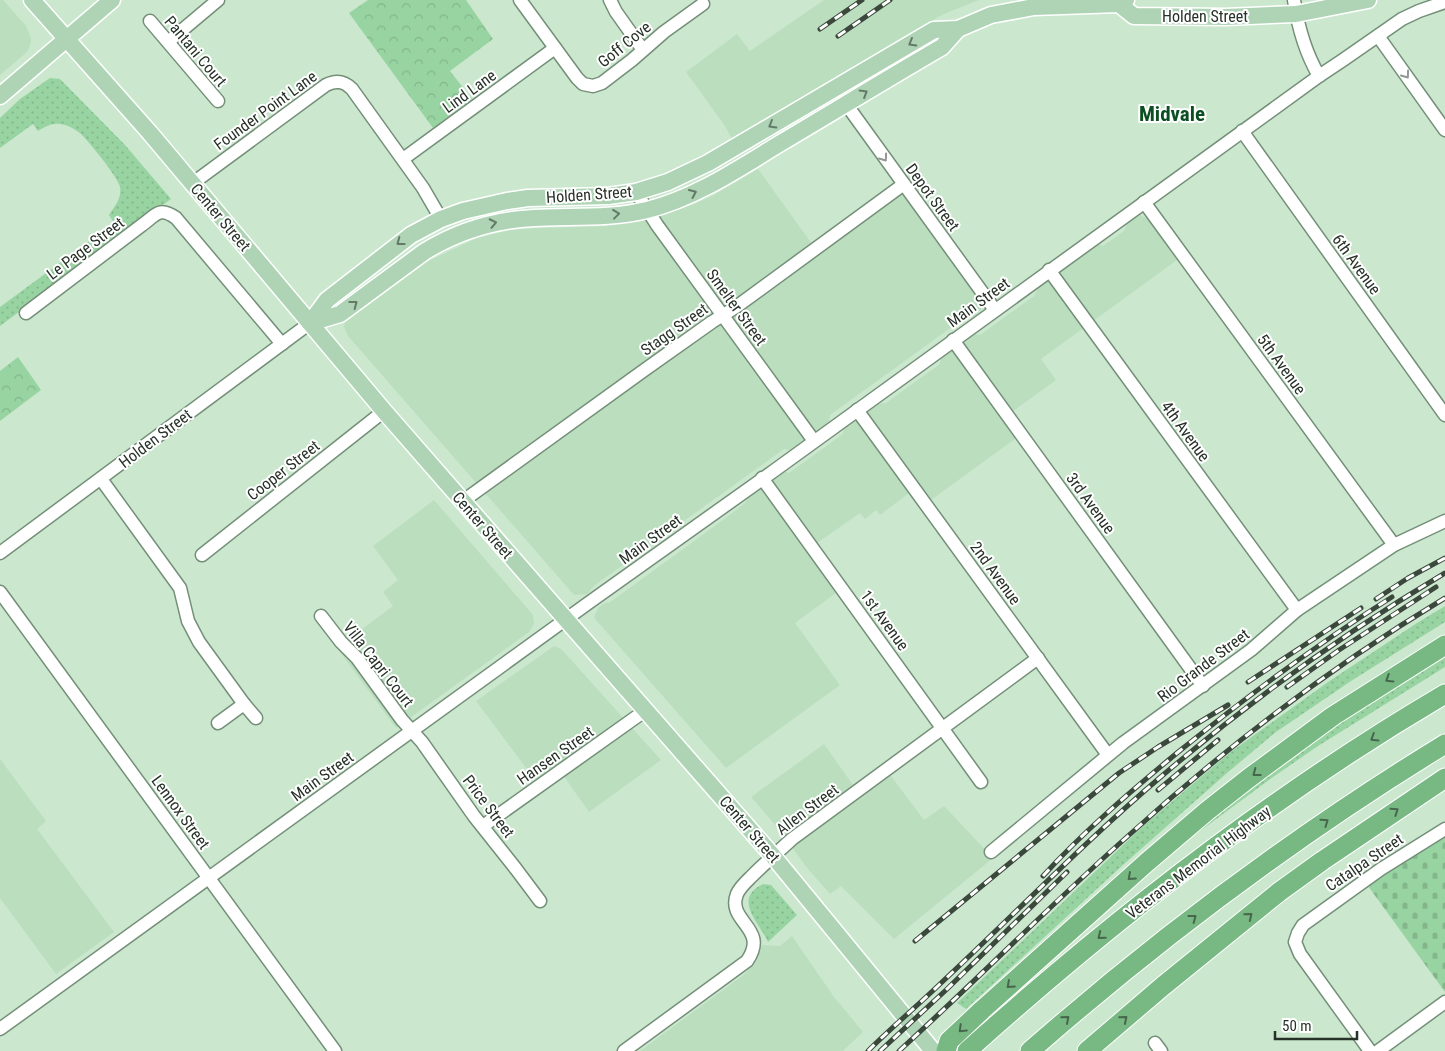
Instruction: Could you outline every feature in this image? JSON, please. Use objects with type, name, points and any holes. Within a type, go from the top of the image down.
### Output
[{"type":"highway","points":[[1410,666],[1445,640]]},
{"type":"highway","points":[[946,1051],[949,1041],[982,1010],[1146,863],[1214,805],[1333,716],[1445,644]]},
{"type":"highway","name":"Veterans Memorial Highway","points":[[967,1051],[1142,903],[1208,853],[1282,799],[1363,745],[1445,694]]},
{"type":"highway","points":[[1030,1051],[1090,999],[1164,940],[1263,866],[1357,800],[1445,744]]},
{"type":"highway","points":[[1087,1051],[1163,986],[1279,892],[1445,778]]},
{"type":"main road","name":"Center Street","points":[[32,0],[193,183],[384,411],[773,856],[933,1051]]},
{"type":"main road","points":[[0,96],[112,0]]},
{"type":"main road","name":"Holden Street","points":[[310,323],[327,300],[411,234],[441,219],[463,211],[507,201],[528,198],[602,196],[636,192],[668,182],[708,163],[934,30],[958,29],[991,15],[1034,7],[1122,2],[1134,16],[1226,17],[1295,7],[1368,0]]},
{"type":"main road","name":"Holden Street","points":[[310,323],[340,314],[424,252],[438,243],[469,230],[508,220],[602,216],[648,210],[681,198],[718,180],[942,47],[958,29]]},
{"type":"street","points":[[168,42],[218,0]]},
{"type":"street","points":[[520,0],[555,48]]},
{"type":"street","points":[[610,0],[616,12],[643,50]]},
{"type":"street","name":"Main Street","points":[[0,1029],[1319,76],[1402,19],[1419,10],[1445,2]]},
{"type":"street","name":"Goff Cove","points":[[555,48],[577,78],[583,84],[593,86],[602,83],[623,68],[664,32],[703,4]]},
{"type":"street","points":[[1295,7],[1305,48],[1319,76]]},
{"type":"street","name":"Pantani Court","points":[[150,21],[218,101]]},
{"type":"street","points":[[1378,36],[1445,130]]},
{"type":"street","name":"Lind Lane","points":[[403,159],[555,48]]},
{"type":"street","name":"Founder Point Lane","points":[[193,183],[326,85],[342,82],[352,89],[403,159],[441,219]]},
{"type":"street","name":"Depot Street","points":[[846,104],[995,310]]},
{"type":"street","name":"6th Avenue","points":[[1242,131],[1445,415]]},
{"type":"street","name":"Stagg Street","points":[[463,501],[564,427],[736,307],[904,184]]},
{"type":"street","name":"Smelter Street","points":[[636,192],[814,441]]},
{"type":"street","name":"5th Avenue","points":[[1144,202],[1394,545]]},
{"type":"street","name":"Le Page Street","points":[[26,313],[142,225],[164,211],[176,218],[282,344]]},
{"type":"street","name":"4th Avenue","points":[[1050,270],[1297,610]]},
{"type":"street","name":"Holden Street","points":[[0,553],[310,323]]},
{"type":"street","name":"3rd Avenue","points":[[953,340],[1203,686]]},
{"type":"street","name":"2nd Avenue","points":[[858,410],[1108,755]]},
{"type":"street","name":"Cooper Street","points":[[202,555],[384,411]]},
{"type":"street","name":"1st Avenue","points":[[762,478],[981,782]]},
{"type":"street","points":[[101,479],[180,588],[188,621],[193,632],[256,718]]},
{"type":"street","name":"Rio Grande Street","points":[[991,852],[1123,743],[1251,650],[1297,610],[1394,545],[1445,521]]},
{"type":"street","name":"Lennox Street","points":[[0,592],[335,1051]]},
{"type":"street","name":"Villa Capri Court","points":[[321,616],[341,642],[357,658],[411,732]]},
{"type":"street","name":"Allen Street","points":[[624,1051],[747,961],[754,948],[755,941],[737,910],[736,899],[739,889],[773,856],[792,839],[1038,658]]},
{"type":"street","points":[[218,723],[244,704]]},
{"type":"street","name":"Hansen Street","points":[[483,826],[646,710]]},
{"type":"street","name":"Price Street","points":[[411,732],[422,742],[540,901]]},
{"type":"street","name":"Catalpa Street","points":[[1370,1051],[1300,954],[1295,942],[1298,933],[1303,925],[1374,874],[1445,829]]},
{"type":"street","points":[[1378,1051],[1445,1002]]},
{"type":"shaded area","points":[[0,0],[3,0],[26,26],[31,42],[28,51],[0,75]]},
{"type":"shaded area","points":[[824,0],[979,0],[927,23],[732,139],[725,126],[686,72],[737,34],[750,51]]},
{"type":"shaded area","points":[[758,169],[812,244],[896,183],[981,300],[981,309],[975,316],[967,316],[830,415],[829,422],[790,450],[784,449],[595,585],[587,594],[574,595],[348,336],[344,327],[345,320],[420,265],[477,238],[510,230],[605,226],[639,221],[697,203]]},
{"type":"shaded area","points":[[1140,215],[1148,219],[1177,260],[1041,359],[1056,380],[1012,412],[1026,431],[920,508],[909,493],[880,515],[876,510],[865,519],[860,513],[817,543],[847,585],[795,623],[840,685],[726,768],[596,620],[594,617],[598,608],[605,603],[609,603],[727,517],[745,503],[749,496],[783,471],[789,473],[843,434],[844,427],[876,404],[886,403],[940,364],[941,358],[973,334],[980,335],[1034,296],[1039,287],[1098,244],[1103,246],[1124,231],[1127,224]]},
{"type":"shaded area","points":[[434,500],[533,615],[534,624],[529,632],[396,728],[337,648],[393,606],[383,592],[398,580],[373,546]]},
{"type":"shaded area","points":[[554,646],[564,652],[661,760],[589,812],[556,765],[535,780],[476,701]]},
{"type":"shaded area","points":[[824,744],[853,785],[882,764],[924,820],[944,806],[993,858],[894,939],[841,886],[830,894],[751,797]]},
{"type":"shaded area","points":[[0,759],[46,821],[37,829],[114,932],[56,974],[0,898]]},
{"type":"shaded area","points":[[792,936],[834,997],[863,1032],[843,1051],[640,1051],[746,973],[757,961],[762,945],[780,946]]},
{"type":"green space","points":[[368,0],[466,0],[493,39],[450,71],[472,99],[433,128],[349,13]]},
{"type":"green space","points":[[50,78],[60,79],[125,145],[171,199],[0,326],[0,307],[114,223],[109,215],[120,195],[118,182],[109,168],[81,134],[69,126],[54,124],[38,131],[33,124],[0,148],[0,118],[20,99]]},
{"type":"green space","points":[[18,357],[41,390],[0,421],[0,371]]},
{"type":"green space","points":[[1445,606],[1445,622],[1351,681],[1276,732],[1123,865],[966,1009],[957,1003],[1141,828],[1228,754],[1328,682]]},
{"type":"green space","points":[[1445,652],[1445,667],[1318,746],[1173,851],[1291,755]]},
{"type":"green space","points":[[1445,836],[1445,992],[1368,886]]},
{"type":"green space","points":[[763,884],[771,885],[797,915],[768,942],[750,911],[749,904],[749,897],[754,890]]},
{"type":"railway","points":[[820,29],[862,0]]},
{"type":"railway","points":[[838,36],[890,0]]},
{"type":"railway","points":[[1376,599],[1408,578],[1445,558]]},
{"type":"railway","points":[[868,1051],[1134,800],[1196,747],[1335,643],[1445,573]]},
{"type":"railway","points":[[1287,687],[1339,650],[1436,587]]},
{"type":"railway","points":[[1043,876],[1108,812],[1203,732],[1309,652],[1392,597]]},
{"type":"railway","points":[[899,1051],[1099,862],[1203,771],[1321,680],[1362,651],[1445,598]]},
{"type":"railway","points":[[1248,682],[1361,608]]},
{"type":"railway","points":[[915,941],[1119,773],[1228,705]]},
{"type":"railway","points":[[1158,790],[1218,740]]},
{"type":"railway","points":[[880,1051],[946,990],[1067,872]]},
{"type":"district","name":"Midvale","points":[[1172,114]]}]
